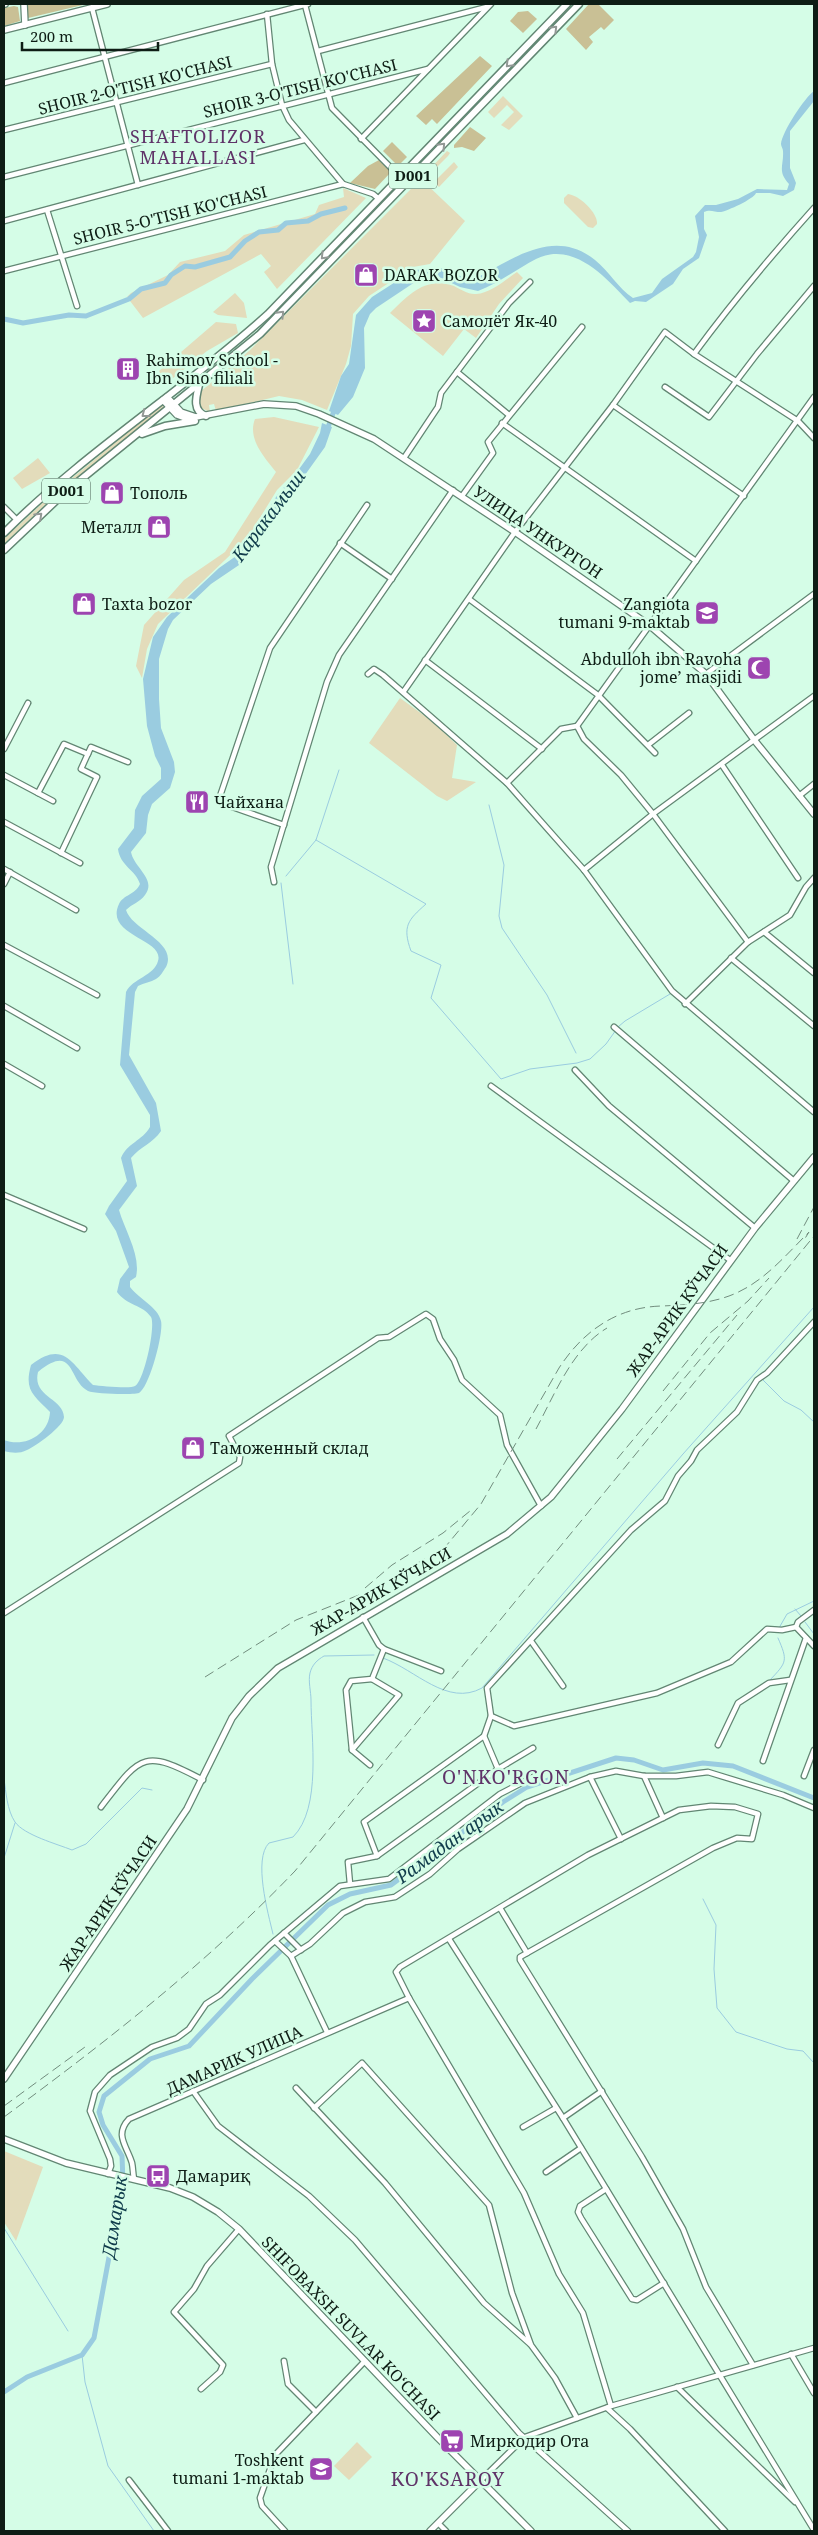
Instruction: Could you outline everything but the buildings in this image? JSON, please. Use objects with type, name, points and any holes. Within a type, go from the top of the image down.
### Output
[{"type":"highway","name":"D001","points":[[4,533],[73,470],[238,340],[268,314],[567,4]]},
{"type":"highway","name":"D001","points":[[4,550],[63,494],[245,347],[579,4]]},
{"type":"highway","points":[[467,107],[474,113]]},
{"type":"highway","points":[[238,340],[245,347]]},
{"type":"highway","points":[[199,385],[196,404],[199,412],[206,416]]},
{"type":"highway","points":[[134,438],[165,426],[195,421]]},
{"type":"main road","points":[[24,4],[25,25]]},
{"type":"main road","points":[[4,30],[91,6],[107,4]]},
{"type":"main road","points":[[165,398],[182,418],[195,421],[273,406],[297,409],[319,415]]},
{"type":"main road","points":[[172,407],[189,416],[206,416],[272,404],[296,406],[319,415]]},
{"type":"main road","name":"УЛИЦА УНКУРГОН","points":[[319,415],[404,458],[453,490],[649,625],[688,656],[706,674],[755,741],[814,814]]},
{"type":"main road","name":"ЖАР-АРИК КЎЧАСИ","points":[[4,2080],[187,1809],[203,1780],[225,1729],[249,1696],[278,1668],[362,1617],[507,1534],[541,1506],[580,1462],[622,1408],[730,1260],[814,1157]]},
{"type":"main road","name":"SHIFOBAXSH SUVLAR KO‘CHASI","points":[[4,2140],[41,2155],[108,2174],[170,2188],[193,2197],[218,2212],[239,2229],[364,2362],[531,2531]]},
{"type":"main road","points":[[430,2531],[480,2481]]},
{"type":"street","points":[[283,9],[284,4]]},
{"type":"street","points":[[4,83],[307,4],[332,108],[400,177]]},
{"type":"street","points":[[318,51],[489,5]]},
{"type":"street","points":[[361,139],[489,5]]},
{"type":"street","points":[[91,6],[138,185]]},
{"type":"street","points":[[267,14],[272,64],[282,105],[304,140],[343,184],[373,194],[379,199]]},
{"type":"street","name":"SHOIR 2-O'TISH KO'CHASI","points":[[4,130],[272,64]]},
{"type":"street","name":"SHOIR 3-O'TISH KO'CHASI","points":[[4,177],[428,69]]},
{"type":"street","points":[[4,221],[304,140]]},
{"type":"street","name":"SHOIR 5-O'TISH KO'CHASI","points":[[4,271],[343,184]]},
{"type":"street","points":[[694,354],[739,293],[814,208]]},
{"type":"street","points":[[47,210],[77,306]]},
{"type":"street","points":[[404,458],[438,407],[441,393],[509,303],[530,282]]},
{"type":"street","points":[[665,386],[709,417],[735,381],[814,286]]},
{"type":"street","points":[[462,496],[493,453],[488,442],[582,327]]},
{"type":"street","points":[[404,691],[515,532],[613,405],[665,332],[694,354],[798,421],[814,438]]},
{"type":"street","points":[[457,372],[509,415]]},
{"type":"street","points":[[507,783],[561,729],[577,726],[814,398]]},
{"type":"street","points":[[613,405],[744,496]]},
{"type":"street","points":[[502,423],[564,469],[571,470],[696,561]]},
{"type":"street","points":[[274,882],[272,867],[327,682],[340,654],[453,490]]},
{"type":"street","points":[[284,825],[218,802],[270,648],[367,505]]},
{"type":"street","points":[[4,507],[17,520]]},
{"type":"street","points":[[340,544],[392,579]]},
{"type":"street","points":[[706,674],[814,594]]},
{"type":"street","points":[[469,599],[598,695],[656,752]]},
{"type":"street","points":[[425,660],[542,749]]},
{"type":"street","points":[[368,674],[374,669],[404,691],[507,783],[584,870],[672,991],[814,1112]]},
{"type":"street","points":[[584,870],[653,814],[814,696]]},
{"type":"street","points":[[4,749],[28,702]]},
{"type":"street","points":[[648,745],[689,713]]},
{"type":"street","points":[[577,726],[584,739],[621,775],[653,814],[748,942]]},
{"type":"street","points":[[38,793],[64,744],[88,754]]},
{"type":"street","points":[[60,853],[97,777],[81,769],[91,747],[128,762]]},
{"type":"street","points":[[722,765],[798,878]]},
{"type":"street","points":[[4,775],[53,801]]},
{"type":"street","points":[[799,796],[814,784]]},
{"type":"street","points":[[4,822],[80,863]]},
{"type":"street","points":[[4,869],[76,910]]},
{"type":"street","points":[[4,884],[10,872]]},
{"type":"street","points":[[685,1004],[748,942],[790,916],[806,887],[814,878]]},
{"type":"street","points":[[764,932],[814,973]]},
{"type":"street","points":[[4,945],[97,995]]},
{"type":"street","points":[[731,958],[814,1026]]},
{"type":"street","points":[[4,1006],[77,1048]]},
{"type":"street","points":[[614,1027],[794,1181]]},
{"type":"street","points":[[4,1064],[42,1086]]},
{"type":"street","points":[[575,1070],[609,1106],[755,1228]]},
{"type":"street","points":[[491,1086],[730,1260]]},
{"type":"street","points":[[4,1195],[84,1229]]},
{"type":"street","points":[[4,1613],[239,1463],[240,1457],[229,1436],[378,1338],[389,1337],[426,1314],[433,1319],[440,1340],[454,1360],[462,1380],[500,1415],[508,1445],[541,1506]]},
{"type":"street","points":[[377,1856],[364,1822],[484,1736],[490,1716],[487,1688],[631,1530],[666,1501],[678,1476],[691,1461],[697,1450],[737,1412],[761,1378],[814,1322]]},
{"type":"street","points":[[796,1627],[798,1622],[814,1610]]},
{"type":"street","points":[[362,1617],[384,1650],[441,1670]]},
{"type":"street","points":[[490,1716],[514,1726],[657,1693],[731,1662],[767,1629],[782,1630],[796,1627]]},
{"type":"street","points":[[796,1627],[814,1646]]},
{"type":"street","points":[[763,1761],[806,1638]]},
{"type":"street","points":[[531,1640],[563,1686]]},
{"type":"street","points":[[372,1679],[384,1650]]},
{"type":"street","points":[[352,1750],[398,1695],[372,1679],[351,1681],[346,1690],[352,1750],[370,1765]]},
{"type":"street","points":[[718,1745],[738,1703],[769,1683],[790,1680]]},
{"type":"street","points":[[484,1736],[498,1769]]},
{"type":"street","points":[[350,1884],[348,1862],[377,1856],[498,1769],[533,1748]]},
{"type":"street","points":[[804,1776],[814,1750]]},
{"type":"street","points":[[101,1807],[129,1770],[141,1763],[157,1759],[174,1764],[203,1780]]},
{"type":"street","points":[[290,1956],[293,1952],[302,1950],[343,1913],[366,1902],[395,1897],[430,1874],[458,1849],[525,1804],[590,1777],[616,1771],[644,1776],[676,1776],[708,1772],[783,1795],[814,1808]]},
{"type":"street","points":[[108,2174],[111,2166],[110,2159],[90,2111],[95,2092],[110,2075],[152,2047],[177,2038],[189,2029],[206,2004],[220,1995],[275,1941],[340,1886],[389,1879],[500,1794],[537,1775]]},
{"type":"street","points":[[644,1776],[663,1818]]},
{"type":"street","points":[[590,1777],[621,1839]]},
{"type":"street","points":[[725,2531],[609,2407],[583,2313],[560,2274],[524,2193],[409,1998],[396,1972],[400,1967],[588,1855],[679,1810],[711,1806],[735,1807],[758,1816],[752,1839],[737,1838],[713,1848],[527,1953],[520,1960],[602,2091],[683,2229],[706,2287],[753,2365]]},
{"type":"street","points":[[500,1908],[527,1953]]},
{"type":"street","points":[[284,1933],[302,1950]]},
{"type":"street","points":[[449,1939],[563,2118],[721,2374],[814,2530]]},
{"type":"street","points":[[275,1941],[290,1956],[327,2032]]},
{"type":"street","name":"ДАМАРИК УЛИЦА","points":[[131,2179],[132,2164],[121,2140],[123,2126],[129,2119],[409,1998]]},
{"type":"street","points":[[314,2108],[362,2063],[489,2205],[512,2293],[531,2345]]},
{"type":"street","points":[[296,2088],[385,2183],[484,2302],[531,2345],[554,2378],[577,2418]]},
{"type":"street","points":[[563,2118],[602,2091]]},
{"type":"street","points":[[193,2092],[218,2126],[309,2196],[355,2240],[525,2437],[628,2531]]},
{"type":"street","points":[[523,2127],[556,2108]]},
{"type":"street","points":[[546,2172],[581,2148]]},
{"type":"street","points":[[606,2189],[580,2206],[578,2212],[581,2218],[632,2299],[637,2300],[664,2283]]},
{"type":"street","points":[[201,2389],[220,2372],[223,2365],[174,2312],[194,2289],[204,2270],[239,2229]]},
{"type":"street","points":[[480,2481],[525,2437],[609,2407],[814,2348]]},
{"type":"street","points":[[791,2354],[814,2393]]},
{"type":"street","points":[[284,2361],[288,2384],[316,2412]]},
{"type":"street","points":[[285,2531],[262,2506],[261,2492],[268,2478],[275,2455],[364,2362]]},
{"type":"street","points":[[677,2387],[800,2506]]},
{"type":"street","points":[[129,2480],[168,2531]]},
{"type":"street","points":[[438,2522],[446,2531]]},
{"type":"shaded area","points":[[27,4],[87,4],[28,18]]},
{"type":"shaded area","points":[[589,4],[598,4],[614,20],[604,30],[601,27],[589,37],[593,42],[586,50],[566,29]]},
{"type":"shaded area","points":[[18,7],[20,21],[4,26],[4,8]]},
{"type":"shaded area","points":[[528,11],[537,19],[523,33],[510,21],[518,12]]},
{"type":"shaded area","points":[[480,56],[492,66],[437,124],[432,119],[426,125],[416,116]]},
{"type":"shaded area","points":[[503,96],[523,116],[509,130],[501,125],[514,112],[507,105],[494,118],[488,112]]},
{"type":"shaded area","points":[[470,127],[486,138],[474,151],[462,147],[454,148],[454,145]]},
{"type":"shaded area","points":[[392,142],[407,157],[398,166],[383,151]]},
{"type":"shaded area","points":[[447,151],[450,153],[448,156],[430,174],[436,180],[454,162],[458,167],[439,187],[425,174]]},
{"type":"shaded area","points":[[379,160],[391,172],[375,189],[350,183],[368,166]]},
{"type":"shaded area","points":[[421,179],[465,221],[430,264],[413,267],[369,296],[353,314],[351,346],[346,364],[327,410],[302,400],[279,396],[216,411],[214,404],[209,405],[210,412],[201,408],[199,402],[200,392],[249,351]]},
{"type":"shaded area","points":[[343,188],[366,198],[277,289],[264,272],[271,266],[261,254],[143,318],[127,297],[131,293],[168,275],[180,262],[225,251],[244,235],[315,214],[319,205],[344,197]]},
{"type":"shaded area","points":[[568,194],[577,198],[591,210],[597,224],[593,228],[588,227],[564,203],[564,198]]},
{"type":"shaded area","points":[[517,272],[523,278],[499,304],[476,338],[464,329],[443,356],[390,313],[411,293],[426,285],[444,284],[476,294],[492,289]]},
{"type":"shaded area","points":[[235,293],[244,303],[247,318],[218,315],[213,312]]},
{"type":"shaded area","points":[[216,322],[236,324],[238,333],[207,351],[168,382],[165,382],[159,371]]},
{"type":"shaded area","points":[[162,404],[164,407],[50,500],[4,544],[4,539],[49,497]]},
{"type":"shaded area","points":[[274,417],[319,427],[297,470],[277,490],[247,539],[158,624],[147,649],[142,678],[136,666],[144,625],[184,580],[225,552],[276,472],[258,448],[253,434],[255,419]]},
{"type":"shaded area","points":[[38,458],[50,473],[22,489],[13,478]]},
{"type":"shaded area","points":[[400,698],[433,722],[457,745],[452,778],[476,782],[447,801],[437,796],[369,743]]},
{"type":"shaded area","points":[[4,2151],[43,2167],[16,2241],[4,2222]]},
{"type":"shaded area","points":[[357,2442],[372,2457],[349,2480],[334,2466]]},
{"type":"water","points":[[814,91],[814,101],[790,131],[790,168],[796,183],[794,190],[783,196],[770,193],[756,193],[746,201],[724,211],[704,212],[704,229],[707,235],[699,258],[683,269],[673,284],[646,302],[635,301],[630,303],[611,283],[589,265],[563,254],[550,254],[536,259],[478,291],[460,287],[439,277],[415,282],[370,314],[364,328],[365,368],[353,397],[338,415],[329,411],[341,376],[349,364],[356,315],[372,297],[414,270],[446,268],[464,278],[474,279],[519,255],[549,246],[564,246],[580,251],[595,260],[633,298],[652,293],[662,279],[693,257],[699,237],[695,216],[705,205],[716,205],[738,199],[757,189],[787,190],[789,184],[782,172],[782,139],[794,115]]},
{"type":"water","points":[[322,423],[332,427],[325,447],[242,563],[211,584],[173,620],[168,629],[159,659],[161,728],[174,762],[175,772],[170,788],[152,804],[148,815],[146,833],[131,852],[147,879],[148,889],[143,897],[126,910],[136,924],[160,943],[166,950],[168,958],[166,967],[159,976],[138,986],[135,992],[129,1055],[156,1103],[161,1131],[131,1158],[137,1186],[119,1210],[132,1243],[136,1260],[136,1277],[130,1281],[130,1287],[156,1311],[161,1321],[155,1360],[143,1389],[139,1393],[129,1394],[88,1391],[77,1380],[65,1362],[59,1361],[50,1364],[38,1372],[37,1380],[43,1392],[59,1405],[64,1417],[63,1421],[49,1436],[31,1448],[18,1453],[4,1451],[4,1440],[19,1442],[34,1438],[49,1420],[50,1412],[35,1396],[29,1386],[31,1365],[42,1358],[52,1354],[60,1354],[66,1357],[93,1385],[132,1387],[135,1386],[142,1374],[151,1341],[151,1317],[144,1310],[125,1300],[117,1292],[120,1279],[129,1267],[116,1231],[105,1214],[127,1181],[121,1158],[127,1149],[143,1136],[150,1127],[150,1115],[120,1065],[126,992],[133,983],[148,974],[156,966],[158,954],[153,947],[127,930],[120,923],[117,915],[121,901],[135,891],[140,884],[122,860],[118,849],[134,828],[135,810],[142,796],[161,779],[161,768],[155,756],[147,726],[143,679],[153,637],[167,617],[219,568],[239,554],[278,494],[310,454],[320,433]]},
{"type":"waterway","points":[[4,319],[23,323],[69,315],[86,316],[129,299],[141,289],[165,283],[171,275],[185,266],[195,267],[230,257],[245,241],[259,232],[278,230],[286,223],[308,221],[321,214],[345,208]]},
{"type":"waterway","name":"Каракамыш","points":[[327,430],[335,408]]},
{"type":"waterway","points":[[286,876],[316,840],[339,770]]},
{"type":"waterway","points":[[489,805],[504,865],[499,916],[502,928],[547,995],[576,1053]]},
{"type":"waterway","points":[[316,840],[426,904],[411,919],[408,924],[407,935],[411,951],[441,965],[431,998],[501,1079],[530,1069],[577,1063],[590,1059],[606,1044],[616,1030]]},
{"type":"waterway","points":[[281,883],[293,984]]},
{"type":"waterway","points":[[618,1027],[670,994]]},
{"type":"waterway","points":[[383,1658],[444,1690],[456,1693],[469,1693],[482,1688],[683,1454],[814,1307]]},
{"type":"waterway","points":[[762,1379],[784,1401],[801,1410],[814,1422]]},
{"type":"waterway","points":[[779,1628],[787,1614],[814,1601]]},
{"type":"waterway","points":[[795,1609],[801,1616]]},
{"type":"waterway","points":[[805,1622],[814,1634]]},
{"type":"waterway","points":[[770,1680],[783,1665],[784,1661],[778,1638]]},
{"type":"waterway","points":[[273,1934],[263,1887],[262,1861],[264,1851],[269,1843],[293,1837],[302,1824],[308,1809],[313,1772],[309,1679],[311,1670],[315,1663],[324,1656],[374,1655]]},
{"type":"waterway","points":[[4,1727],[4,1737]]},
{"type":"waterway","name":"Рамадан арык","points":[[4,2392],[27,2377],[82,2355],[94,2338],[123,2182],[122,2156],[103,2125],[99,2112],[104,2096],[150,2059],[189,2046],[252,1979],[328,1905],[350,1894],[391,1885],[503,1802],[527,1787],[616,1758],[634,1760],[663,1770],[703,1763],[733,1766],[814,1798]]},
{"type":"waterway","points":[[4,1779],[10,1812],[19,1827],[33,1835],[72,1850],[86,1844],[142,1788],[152,1790]]},
{"type":"waterway","points":[[4,1858],[15,1823]]},
{"type":"waterway","points":[[703,1899],[716,1925],[714,1969],[717,2008],[736,2032],[787,2049],[803,2051],[814,2063]]},
{"type":"waterway","points":[[4,2228],[68,2331]]},
{"type":"waterway","points":[[82,2355],[85,2382],[108,2466],[154,2531]]},
{"type":"railway","points":[[797,1239],[814,1207]]},
{"type":"railway","points":[[205,1677],[296,1620],[374,1589],[446,1546],[481,1504],[559,1368],[568,1355],[590,1332],[616,1316],[630,1311],[646,1307],[688,1305],[721,1299],[741,1291],[762,1277],[809,1232],[804,1240]]},
{"type":"railway","points":[[4,2117],[155,2000],[227,1938],[295,1871],[814,1236]]},
{"type":"railway","points":[[663,1391],[710,1333],[748,1301],[769,1278]]},
{"type":"railway","points":[[617,1459],[737,1315]]},
{"type":"railway","points":[[536,1429],[574,1360],[595,1337],[607,1328]]},
{"type":"railway","points":[[365,1588],[392,1565],[443,1533],[470,1511]]},
{"type":"railway","points":[[4,2106],[85,2047]]},
{"type":"place","name":"DARAK BOZOR","points":[[366,275]]},
{"type":"place","name":"Самолёт Як-40","points":[[424,321]]},
{"type":"place","name":"Rahimov School - Ibn Sino filiali","points":[[128,369]]},
{"type":"place","name":"Тополь","points":[[112,493]]},
{"type":"place","name":"Металл","points":[[159,527]]},
{"type":"place","name":"Taxta bozor","points":[[84,604]]},
{"type":"place","name":"Zangiota tumani 9-maktab","points":[[707,613]]},
{"type":"place","name":"Abdulloh ibn Ravoha jome’ masjidi","points":[[759,668]]},
{"type":"place","name":"Чайхана","points":[[197,802]]},
{"type":"place","name":"Таможенный склад","points":[[193,1448]]},
{"type":"place","name":"Дамариқ","points":[[158,2176]]},
{"type":"place","name":"Миркодир Ота","points":[[452,2441]]},
{"type":"place","name":"Toshkent tumani 1-maktab","points":[[321,2469]]},
{"type":"district","name":"SHAFTOLIZOR MAHALLASI","points":[[198,147]]},
{"type":"district","name":"O'NKO'RGON","points":[[506,1777]]},
{"type":"district","name":"KO'KSAROY","points":[[448,2479]]},
{"type":"water label","name":"Дамарык","points":[[115,2217]]}]
